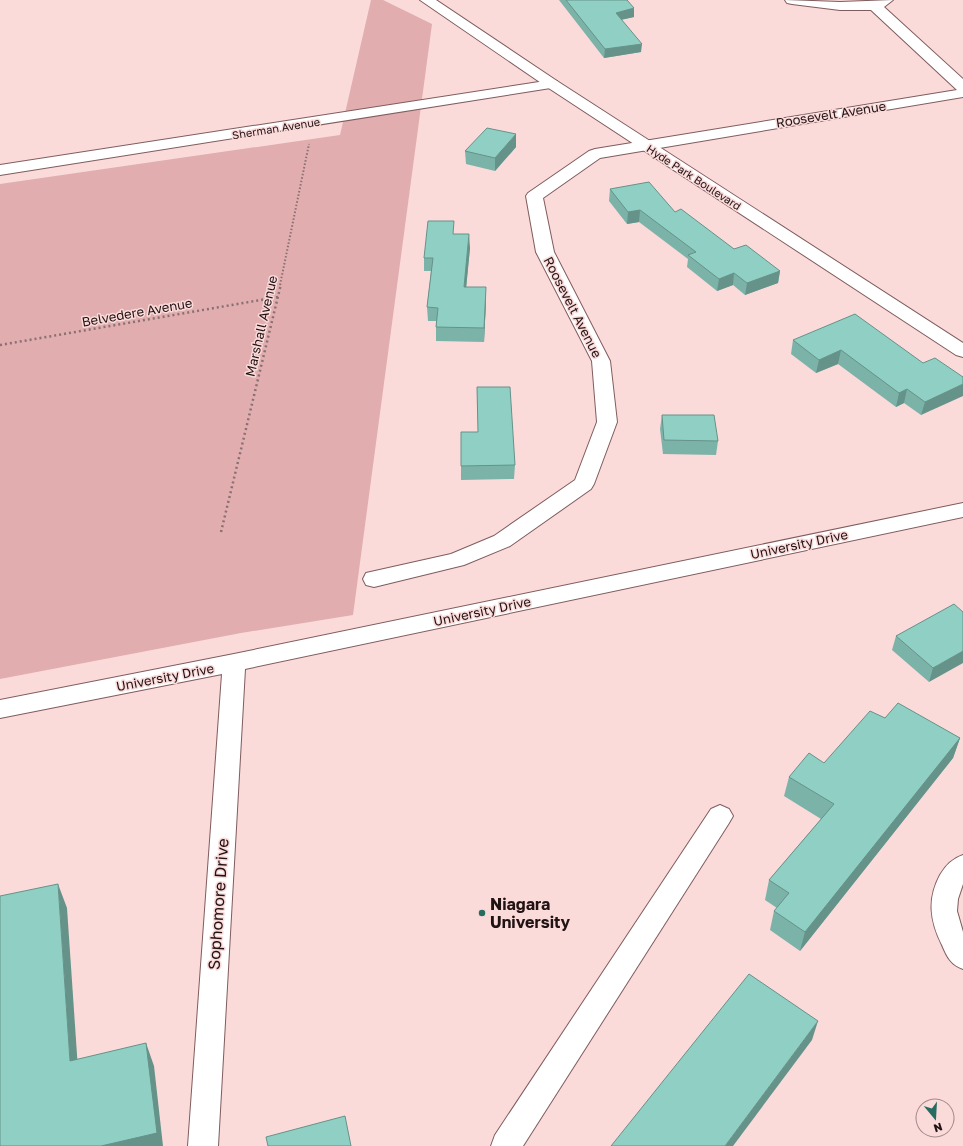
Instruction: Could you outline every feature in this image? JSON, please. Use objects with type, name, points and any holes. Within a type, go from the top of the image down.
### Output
[{"type":"street","name":"Hyde Park Boulevard","points":[[427,0],[644,145],[963,351]]},
{"type":"street","points":[[792,0],[840,6],[881,3],[963,87]]},
{"type":"street","name":"Sherman Avenue","points":[[0,170],[552,84]]},
{"type":"street","name":"Roosevelt Avenue","points":[[374,579],[456,560],[502,541],[584,484],[608,422],[601,361],[545,252],[534,196],[595,154],[963,93]]},
{"type":"street","name":"University Drive","points":[[0,709],[234,663],[963,510]]},
{"type":"street","name":"Sophomore Drive","points":[[202,1146],[234,663]]},
{"type":"street","points":[[506,1146],[720,816]]},
{"type":"street","points":[[963,866],[954,874],[945,893],[943,916],[951,939],[963,957]]},
{"type":"path","name":"Marshall Avenue","points":[[221,532],[278,297],[314,122]]},
{"type":"path","name":"Belvedere Avenue","points":[[0,345],[278,297]]},
{"type":"shaded area","points":[[371,0],[383,0],[432,24],[353,615],[241,633],[0,679],[0,184],[340,135]]},
{"type":"building","points":[[566,0],[627,0],[634,8],[616,13],[642,44],[605,49]]},
{"type":"building","points":[[487,128],[516,134],[495,158],[465,151]]},
{"type":"building","points":[[649,182],[675,212],[681,209],[734,249],[746,245],[780,271],[747,283],[734,273],[719,279],[688,255],[696,252],[640,210],[628,212],[610,189]]},
{"type":"building","points":[[428,221],[454,221],[453,234],[469,234],[464,287],[486,287],[484,328],[436,327],[438,308],[427,307],[433,258],[424,258]]},
{"type":"building","points":[[855,314],[923,363],[935,358],[963,377],[963,384],[925,402],[907,389],[899,393],[841,350],[819,360],[793,340]]},
{"type":"building","points":[[477,387],[510,387],[515,465],[461,466],[461,432],[478,432]]},
{"type":"building","points":[[662,415],[714,415],[718,441],[664,440]]},
{"type":"building","points":[[954,604],[963,612],[963,651],[933,668],[896,636]]},
{"type":"building","points":[[898,703],[960,738],[805,932],[774,911],[789,893],[769,880],[834,804],[789,777],[809,753],[824,763],[870,711],[885,718]]},
{"type":"building","points":[[58,884],[70,1061],[146,1043],[157,1133],[101,1146],[0,1146],[0,896]]},
{"type":"building","points":[[749,974],[818,1021],[725,1146],[611,1146]]},
{"type":"building","points":[[345,1116],[351,1146],[268,1146],[266,1137]]},
{"type":"place","name":"Niagara University","points":[[482,913]]}]
